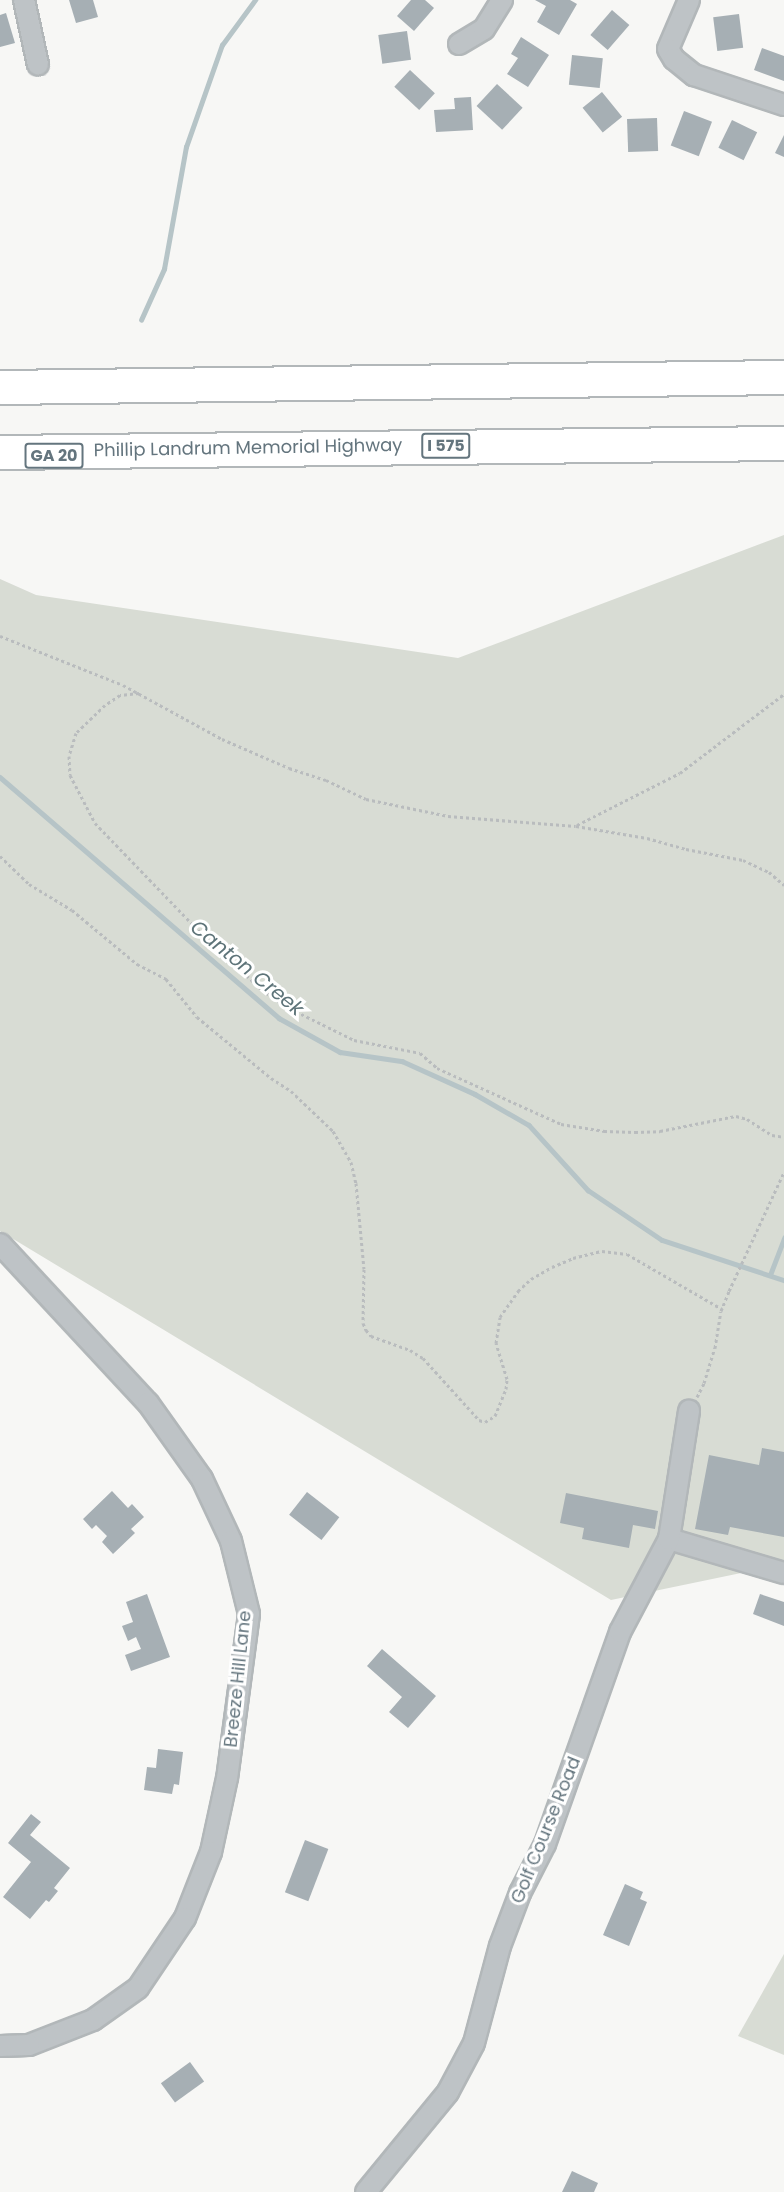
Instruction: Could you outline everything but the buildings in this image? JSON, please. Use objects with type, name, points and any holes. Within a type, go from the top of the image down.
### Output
[{"type":"highway","points":[[0,387],[784,377]]},
{"type":"highway","name":"Phillip Landrum Memorial Highway","points":[[0,452],[784,443]]},
{"type":"highway","name":"GA 20","points":[[0,463],[108,449]]},
{"type":"street","points":[[24,0],[38,65]]},
{"type":"street","points":[[459,44],[484,29],[502,0]]},
{"type":"street","points":[[689,0],[668,49],[674,59],[694,75],[784,105]]},
{"type":"street","name":"Breeze Hill Lane","points":[[0,1245],[147,1403],[202,1479],[231,1541],[249,1614],[227,1778],[211,1852],[185,1918],[138,1988],[93,2020],[29,2045],[0,2046]]},
{"type":"street","name":"Golf Course Road","points":[[366,2192],[448,2092],[474,2043],[491,1977],[520,1893],[545,1844],[620,1632],[669,1539],[689,1411]]},
{"type":"street","points":[[669,1539],[784,1573]]},
{"type":"path","points":[[0,636],[139,693],[222,739],[289,768],[326,780],[366,799],[448,816],[576,826],[647,838],[686,849],[743,860],[770,872],[784,885]]},
{"type":"path","points":[[139,693],[120,695],[105,705],[76,733],[69,756],[70,775],[95,823],[194,926],[261,989],[285,1006],[354,1040],[420,1053],[437,1068],[561,1124],[604,1131],[635,1132],[688,1126],[736,1116],[747,1119],[772,1135],[784,1137]]},
{"type":"path","points":[[576,826],[680,773],[784,694]]},
{"type":"path","points":[[0,856],[29,884],[72,910],[137,964],[166,979],[197,1017],[271,1078],[291,1091],[333,1131],[351,1162],[356,1183],[364,1269],[363,1323],[366,1330],[371,1336],[410,1350],[423,1358],[479,1420],[485,1422],[495,1416],[506,1389],[507,1379],[496,1343],[500,1317],[518,1291],[552,1267],[573,1258],[602,1251],[627,1254],[722,1309]]},
{"type":"path","points":[[689,1411],[704,1383],[716,1348],[722,1309],[729,1291],[745,1261],[784,1172]]},
{"type":"shaded area","points":[[784,535],[784,1564],[611,1600],[0,1231],[0,579],[36,595],[458,658]]},
{"type":"shaded area","points":[[784,1954],[784,2055],[738,2036]]},
{"type":"waterway","points":[[141,320],[164,269],[186,147],[222,45],[255,0]]},
{"type":"waterway","name":"Canton Creek","points":[[0,777],[279,1018],[340,1052],[402,1061],[475,1094],[529,1125],[588,1190],[662,1240],[784,1280]]},
{"type":"waterway","points":[[770,1275],[784,1238]]}]
